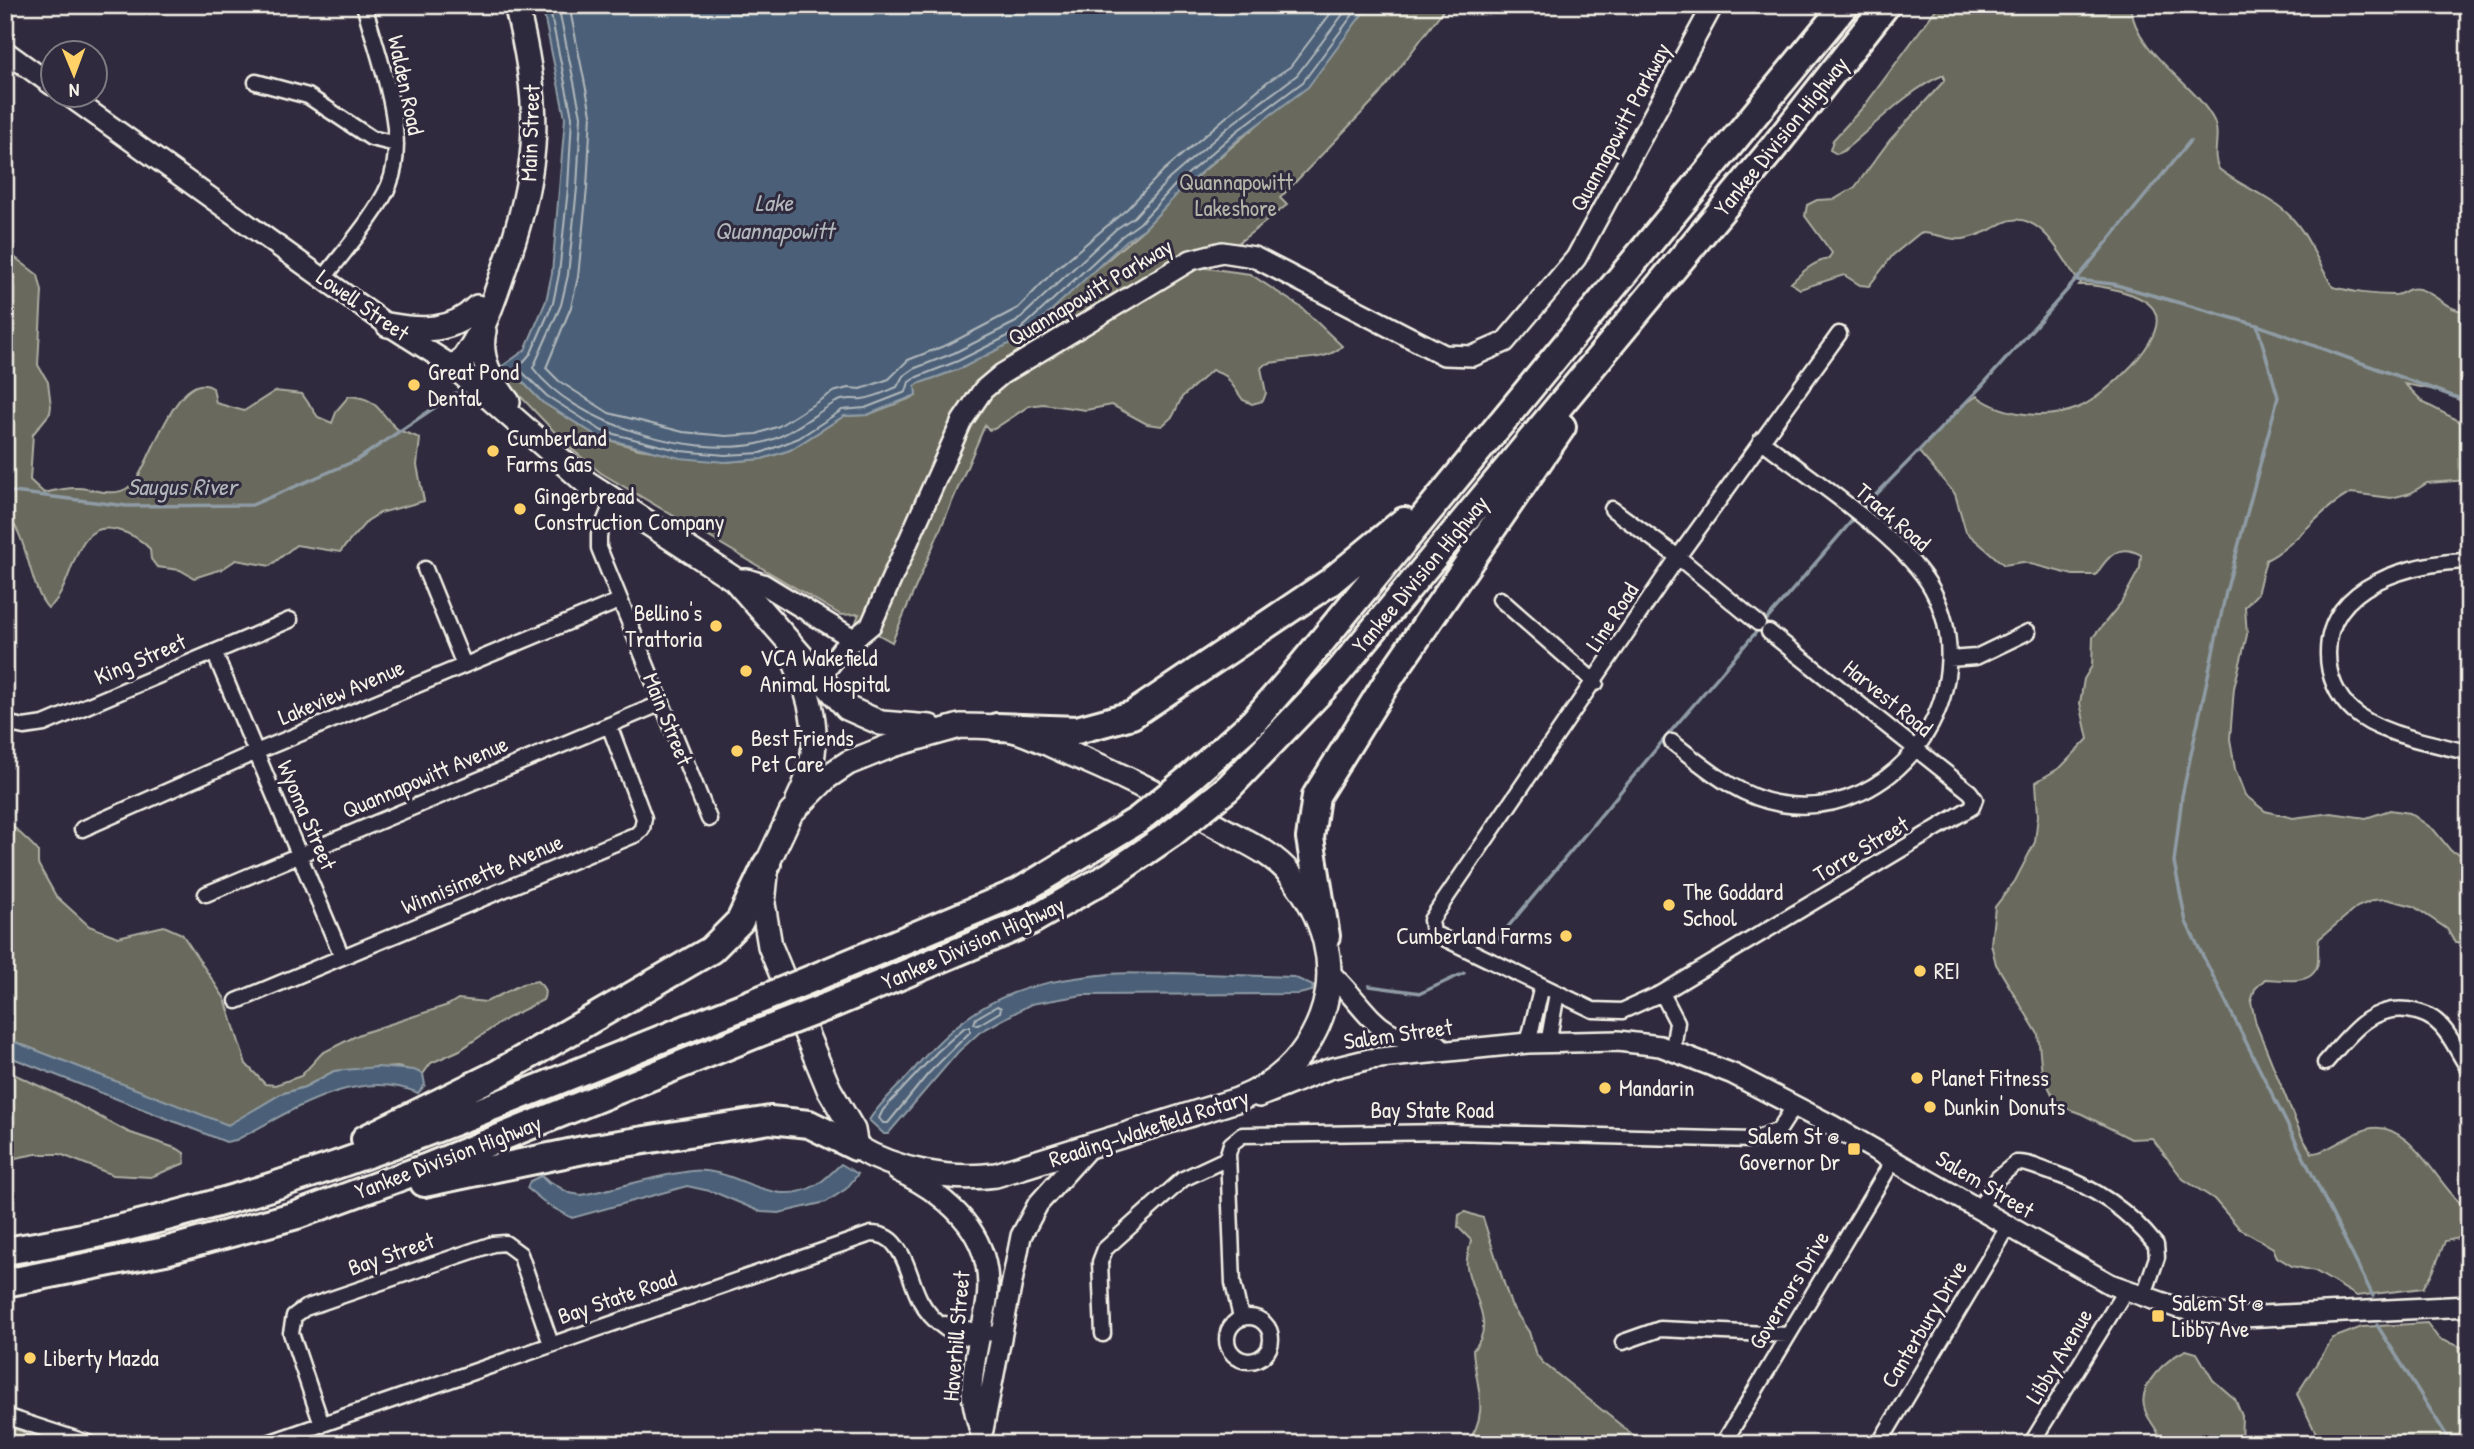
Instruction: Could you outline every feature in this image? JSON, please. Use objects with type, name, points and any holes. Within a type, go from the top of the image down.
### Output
[{"type":"highway","name":"Yankee Division Highway","points":[[5,1251],[144,1224],[237,1199],[370,1154],[752,1003],[1019,892],[1138,820],[1253,722],[1845,5]]},
{"type":"highway","name":"Yankee Division Highway","points":[[5,1283],[165,1251],[297,1215],[425,1168],[826,1007],[1031,920],[1111,875],[1172,833],[1228,788],[1336,675],[1774,147],[1886,5]]},
{"type":"highway","points":[[1326,936],[1310,838],[1311,812],[1319,789],[1483,539],[1632,330],[1668,273]]},
{"type":"highway","points":[[996,727],[1089,729],[1143,709],[1367,554],[1486,443]]},
{"type":"highway","points":[[237,1199],[449,1100],[711,950],[740,921],[767,864]]},
{"type":"highway","points":[[297,1215],[466,1173],[770,1119],[809,1124],[856,1147]]},
{"type":"main road","name":"Main Street","points":[[456,369],[460,341],[481,318],[508,259],[525,207],[535,138],[533,78],[516,5]]},
{"type":"main road","name":"Quannapowitt Parkway","points":[[813,669],[849,644],[873,621],[962,421],[983,390],[1002,374],[1191,260],[1222,252],[1254,257],[1444,355],[1473,356],[1499,346],[1576,258],[1713,5]]},
{"type":"main road","points":[[5,51],[38,75]]},
{"type":"main road","name":"Lowell Street","points":[[86,108],[388,325],[456,369],[543,445],[613,501],[679,540],[734,579],[847,708],[871,720],[893,726],[947,727]]},
{"type":"main road","points":[[388,325],[419,330],[442,328],[463,319],[481,318],[488,372],[543,445]]},
{"type":"main road","points":[[734,579],[747,579],[763,584],[849,644]]},
{"type":"main road","name":"Lowell Street","points":[[780,631],[810,698],[816,736],[810,772],[791,813]]},
{"type":"main road","name":"Reading-Wakefield Rotary","points":[[947,727],[996,727],[1014,730],[1098,765],[1183,805],[1258,848],[1288,872],[1307,898],[1326,936],[1329,972],[1321,1014],[1300,1055],[1266,1087],[1237,1100],[1023,1169],[971,1178],[933,1174],[881,1162],[856,1147],[853,1130],[829,1089],[770,946],[763,904],[767,864],[791,813],[820,783],[848,763],[947,727]]},
{"type":"main road","name":"Salem Street","points":[[1329,972],[1366,1015],[1391,1034],[1422,1044],[1488,1046],[1634,1042],[1673,1049],[1795,1105],[1894,1159],[2008,1227],[2134,1294],[2207,1314],[2242,1317],[2469,1306]]},
{"type":"main road","name":"Salem Street","points":[[1237,1100],[1265,1096],[1310,1075],[1348,1063],[1488,1046]]},
{"type":"main road","name":"Haverhill Street","points":[[982,1441],[972,1394],[1025,1227],[1044,1196],[1090,1146]]},
{"type":"main road","name":"Haverhill Street","points":[[881,1162],[953,1205],[978,1237],[988,1277],[991,1334]]},
{"type":"street","name":"Walden Road","points":[[324,278],[384,194],[393,172],[396,144],[393,119],[364,5]]},
{"type":"street","points":[[256,82],[308,96],[372,138],[396,144]]},
{"type":"street","name":"Line Road","points":[[1430,929],[1431,920],[1596,683],[1678,558],[1839,334]]},
{"type":"street","name":"Track Road","points":[[1672,742],[1724,782],[1747,795],[1796,806],[1825,804],[1852,796],[1890,776],[1917,750],[1942,702],[1949,659],[1940,607],[1923,575],[1904,553],[1761,440]]},
{"type":"street","name":"Main Street","points":[[613,501],[598,543],[619,601],[709,819]]},
{"type":"street","name":"Harvest Road","points":[[1612,509],[1678,558],[1972,793],[1975,801]]},
{"type":"street","points":[[2469,561],[2425,565],[2367,587],[2349,601],[2336,618],[2328,648],[2329,670],[2336,688],[2346,704],[2360,717],[2383,728],[2469,753]]},
{"type":"street","points":[[425,569],[464,665]]},
{"type":"street","points":[[1500,599],[1596,683]]},
{"type":"street","name":"Lakeview Avenue","points":[[82,830],[256,752],[619,601]]},
{"type":"street","name":"King Street","points":[[5,723],[18,727],[44,724],[290,620]]},
{"type":"street","points":[[1949,659],[1976,657],[2028,632]]},
{"type":"street","name":"Wyoma Street","points":[[214,652],[341,957]]},
{"type":"street","name":"Quannapowitt Avenue","points":[[206,894],[662,703]]},
{"type":"street","name":"Winnisimette Avenue","points":[[237,1001],[639,831],[644,818],[609,725]]},
{"type":"street","name":"Torre Street","points":[[1430,929],[1434,934],[1593,1010],[1614,1013],[1662,993],[1969,810],[1975,801]]},
{"type":"street","points":[[1538,1044],[1542,986]]},
{"type":"street","points":[[1538,1044],[1557,993]]},
{"type":"street","points":[[1662,993],[1677,1022],[1673,1049]]},
{"type":"street","points":[[2325,1063],[2365,1020],[2381,1012],[2401,1009],[2437,1021],[2469,1069]]},
{"type":"street","name":"Bay State Road","points":[[1228,1158],[1233,1141],[1248,1134],[1427,1132],[1758,1140],[1783,1127],[1795,1105]]},
{"type":"street","points":[[1103,1334],[1100,1262],[1107,1246],[1183,1179],[1228,1158],[1233,1283],[1241,1318]]},
{"type":"street","name":"Governors Drive","points":[[1723,1444],[1894,1159]]},
{"type":"street","name":"Libby Avenue","points":[[1979,1209],[1998,1178],[2016,1163],[2038,1167],[2088,1187],[2124,1212],[2156,1245],[2157,1257],[2134,1294],[2031,1444]]},
{"type":"street","name":"Canterbury Drive","points":[[1879,1444],[2008,1227]]},
{"type":"street","name":"Bay State Road","points":[[265,1444],[871,1234],[886,1237],[897,1247],[919,1298],[940,1322],[963,1337],[975,1338],[991,1334]]},
{"type":"street","name":"Bay Street","points":[[322,1425],[291,1333],[294,1316],[305,1308],[494,1244],[505,1243],[520,1254],[551,1344]]},
{"type":"street","points":[[1623,1342],[1660,1329],[1788,1335]]},
{"type":"street","points":[[5,1416],[91,1444]]},
{"type":"green space","name":"Quannapowitt Lakeshore","points":[[1369,5],[1447,5],[1379,95],[1280,198],[1287,205],[1206,268],[1250,274],[1302,308],[1342,346],[1335,352],[1316,358],[1264,365],[1261,368],[1266,393],[1263,401],[1252,404],[1243,400],[1226,376],[1212,370],[1182,397],[1173,416],[1162,426],[1147,424],[1112,405],[1086,410],[1043,404],[1029,406],[994,429],[989,430],[985,425],[892,642],[856,622],[859,614],[841,615],[601,473],[569,447],[500,375],[500,372],[517,376],[542,402],[599,437],[639,449],[725,462],[762,459],[790,450],[844,416],[867,415],[916,396],[915,386],[920,383],[962,368],[1036,327],[1073,289],[1145,228],[1180,191],[1284,102],[1307,87]]},
{"type":"green space","points":[[1939,5],[2130,5],[2135,23],[2153,52],[2212,117],[2216,130],[2219,169],[2283,209],[2291,217],[2333,287],[2385,295],[2419,289],[2455,309],[2469,311],[2469,405],[2441,391],[2405,384],[2424,403],[2469,426],[2469,480],[2427,483],[2411,493],[2391,498],[2351,493],[2328,508],[2288,545],[2266,560],[2257,594],[2245,607],[2247,635],[2234,688],[2230,739],[2235,769],[2245,795],[2265,811],[2293,818],[2331,813],[2366,818],[2390,810],[2410,813],[2434,830],[2451,851],[2469,857],[2469,943],[2455,943],[2447,929],[2413,906],[2386,899],[2374,900],[2357,907],[2319,939],[2316,970],[2311,975],[2297,980],[2265,979],[2255,989],[2251,1002],[2256,1024],[2302,1137],[2312,1153],[2325,1150],[2364,1130],[2387,1129],[2413,1147],[2447,1189],[2469,1210],[2469,1236],[2445,1241],[2433,1272],[2423,1288],[2357,1296],[2315,1271],[2292,1266],[2277,1257],[2273,1248],[2239,1228],[2214,1199],[2183,1179],[2152,1138],[2131,1139],[2082,1114],[2057,1105],[2042,1073],[2038,1034],[1996,964],[1991,944],[1995,907],[2015,881],[2035,842],[2038,815],[2036,782],[2061,767],[2088,739],[2080,703],[2084,679],[2092,666],[2093,637],[2121,603],[2140,568],[2141,555],[2126,550],[2114,553],[2096,575],[2073,575],[2023,562],[2004,565],[1966,532],[1955,494],[1919,452],[1958,409],[1977,396],[2000,408],[2027,414],[2055,414],[2080,407],[2104,392],[2132,365],[2153,336],[2157,322],[2154,310],[2149,304],[2131,294],[2079,285],[2082,281],[2076,278],[2056,246],[2027,221],[2003,223],[1962,239],[1920,233],[1893,255],[1869,286],[1860,285],[1844,275],[1800,289],[1791,283],[1813,265],[1828,259],[1832,253],[1805,216],[1807,205],[1817,200],[1835,199],[1855,187],[1890,140],[1944,81],[1944,75],[1918,89],[1842,152],[1837,154],[1830,150],[1833,140],[1865,105]]},
{"type":"green space","points":[[5,250],[38,275],[42,291],[38,365],[48,382],[51,406],[50,413],[33,434],[30,480],[44,493],[76,488],[119,492],[131,486],[177,403],[189,391],[201,385],[213,388],[216,403],[244,411],[275,391],[302,394],[318,417],[332,423],[337,410],[349,396],[372,402],[397,429],[420,439],[417,465],[424,501],[380,513],[367,521],[340,552],[296,545],[270,566],[236,560],[222,569],[194,578],[180,570],[157,567],[151,559],[150,549],[135,537],[117,530],[102,529],[90,534],[82,544],[64,586],[48,608],[36,587],[18,532],[5,515]]},
{"type":"green space","points":[[5,813],[12,825],[38,851],[38,864],[56,896],[89,926],[118,937],[164,926],[182,934],[225,999],[246,1064],[265,1084],[275,1085],[301,1076],[322,1053],[360,1034],[448,1005],[458,999],[486,1002],[522,984],[537,981],[544,989],[543,1000],[507,1018],[460,1050],[431,1063],[423,1074],[399,1067],[334,1071],[305,1087],[281,1094],[228,1125],[206,1119],[5,1038]]},
{"type":"green space","points":[[5,1070],[128,1132],[178,1149],[184,1153],[185,1163],[151,1177],[113,1175],[60,1154],[36,1154],[5,1160]]},
{"type":"green space","points":[[1465,1212],[1483,1218],[1511,1305],[1529,1332],[1535,1352],[1542,1362],[1637,1438],[1650,1444],[1466,1444],[1474,1432],[1480,1410],[1473,1350],[1480,1340],[1483,1320],[1467,1267],[1471,1240],[1458,1227],[1459,1215]]},
{"type":"green space","points":[[2427,1323],[2439,1339],[2469,1350],[2469,1444],[2321,1444],[2297,1394],[2333,1338],[2362,1327]]},
{"type":"green space","points":[[2186,1350],[2197,1353],[2213,1380],[2235,1399],[2242,1416],[2241,1444],[2162,1444],[2145,1410],[2145,1391],[2162,1366]]},
{"type":"green space","points":[[5,1427],[21,1431],[44,1444],[5,1444]]},
{"type":"water","name":"Lake Quannapowitt","points":[[542,5],[1369,5],[1308,87],[1242,136],[1180,191],[1145,228],[1126,241],[1024,336],[962,368],[920,383],[915,386],[916,395],[867,415],[844,416],[790,450],[762,459],[725,462],[680,458],[599,437],[542,402],[517,376],[500,372],[501,367],[525,350],[546,301],[552,273],[565,118]]},
{"type":"water","points":[[1117,973],[1294,977],[1313,986],[1312,991],[1299,994],[1083,995],[1031,1004],[980,1032],[958,1052],[888,1134],[884,1134],[869,1120],[936,1044],[978,1010],[1001,998],[1050,982]]},
{"type":"water","points":[[5,1038],[228,1125],[281,1094],[305,1087],[334,1071],[377,1067],[414,1070],[423,1074],[425,1085],[418,1093],[395,1086],[371,1085],[347,1089],[301,1106],[236,1140],[226,1142],[5,1055]]},
{"type":"water","points":[[841,1164],[858,1174],[846,1189],[826,1202],[779,1213],[761,1212],[714,1192],[687,1186],[572,1218],[548,1205],[527,1188],[530,1181],[541,1176],[569,1193],[581,1195],[678,1173],[708,1171],[769,1191],[800,1192],[816,1185]]},
{"type":"waterway","points":[[1861,510],[1980,388],[2076,280],[2190,141]]},
{"type":"waterway","points":[[2077,280],[2113,284],[2257,325],[2469,402]]},
{"type":"waterway","points":[[2257,325],[2278,397],[2226,592],[2182,796],[2174,862],[2186,922],[2373,1296]]},
{"type":"waterway","name":"Saugus River","points":[[5,491],[127,506],[252,505],[357,460],[456,393]]},
{"type":"waterway","points":[[1497,940],[1671,731],[1856,516]]},
{"type":"waterway","points":[[1369,986],[1421,993],[1464,973]]},
{"type":"waterway","points":[[540,1174],[549,1183]]},
{"type":"waterway","points":[[2377,1325],[2452,1444]]},
{"type":"place","name":"Great Pond Dental","points":[[414,385]]},
{"type":"place","name":"Cumberland Farms Gas","points":[[493,451]]},
{"type":"place","name":"Gingerbread Construction Company","points":[[520,509]]},
{"type":"place","name":"Bellino's Trattoria","points":[[716,626]]},
{"type":"place","name":"VCA Wakefield Animal Hospital","points":[[746,671]]},
{"type":"place","name":"Best Friends Pet Care","points":[[737,751]]},
{"type":"place","name":"The Goddard School","points":[[1669,905]]},
{"type":"place","name":"Cumberland Farms","points":[[1566,936]]},
{"type":"place","name":"REI","points":[[1920,971]]},
{"type":"place","name":"Planet Fitness","points":[[1917,1078]]},
{"type":"place","name":"Mandarin","points":[[1605,1088]]},
{"type":"place","name":"Dunkin' Donuts","points":[[1930,1107]]},
{"type":"place","name":"Salem St @ Governor Dr","points":[[1854,1149]]},
{"type":"place","name":"Salem St @ Libby Ave","points":[[2158,1316]]},
{"type":"place","name":"Liberty Mazda","points":[[30,1358]]}]
